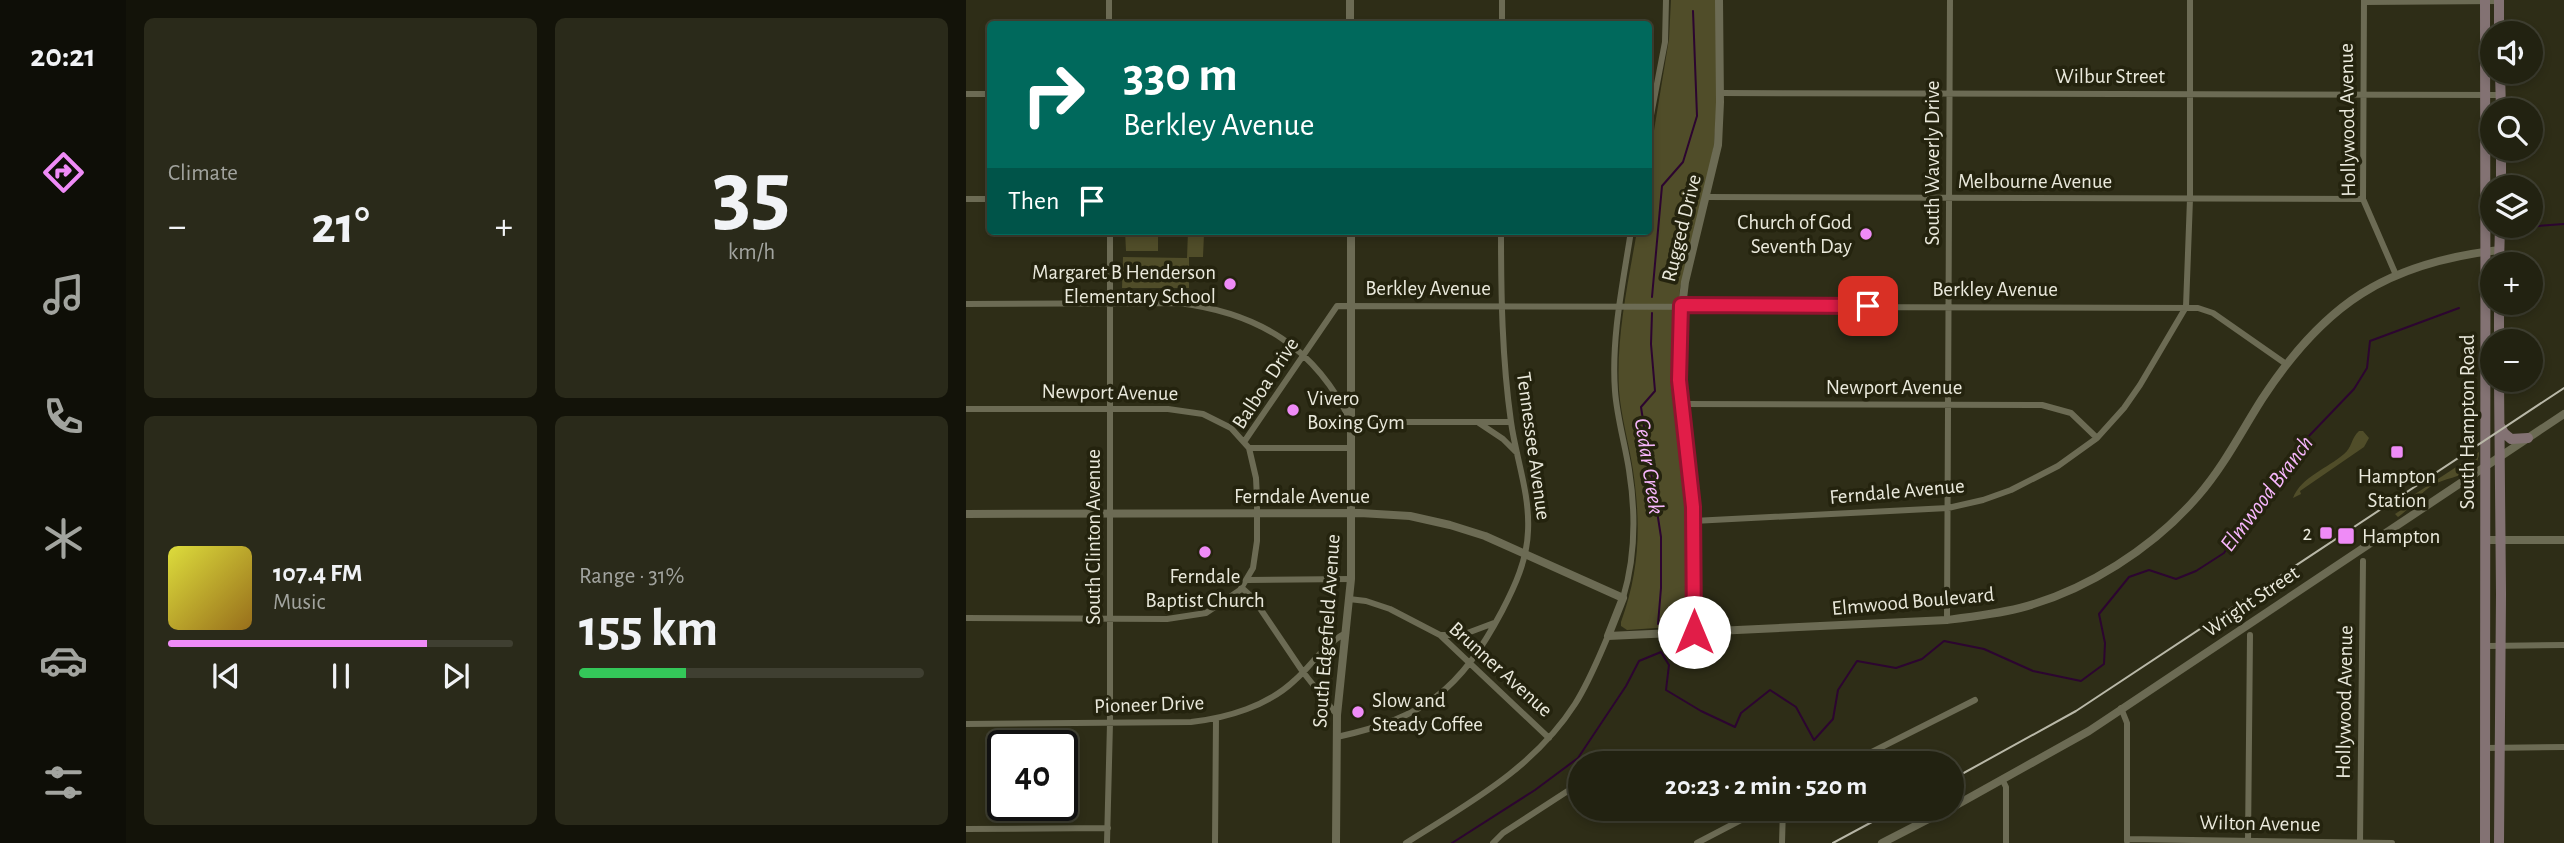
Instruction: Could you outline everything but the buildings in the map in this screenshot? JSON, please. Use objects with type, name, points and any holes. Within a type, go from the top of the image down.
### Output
[{"type":"main road","name":"South Hampton Road","points":[[2485,0],[2488,175]]},
{"type":"main road","points":[[2499,0],[2499,21]]},
{"type":"main road","points":[[2501,84],[2501,95]]},
{"type":"main road","name":"South Hampton Road","points":[[2485,329],[2487,238]]},
{"type":"main road","points":[[2499,250],[2500,238]]},
{"type":"main road","name":"South Hampton Road","points":[[2485,392],[2485,843]]},
{"type":"main road","name":"South Hampton Road","points":[[2499,392],[2499,843]]},
{"type":"main road","points":[[2500,424],[2511,439],[2528,438]]},
{"type":"street","points":[[1109,0],[1109,21]]},
{"type":"street","points":[[1350,0],[1350,21]]},
{"type":"street","points":[[1502,0],[1502,21]]},
{"type":"street","points":[[1652,94],[1665,43],[1666,0]]},
{"type":"street","name":"Rugged Drive","points":[[1694,632],[1693,521],[1679,356],[1681,305],[1718,145],[1720,0]]},
{"type":"street","name":"South Waverly Drive","points":[[1947,620],[1950,0]]},
{"type":"street","points":[[2186,307],[2190,199],[2190,0]]},
{"type":"street","points":[[2364,1],[2499,0]]},
{"type":"street","name":"Hollywood Avenue","points":[[2364,1],[2364,199],[2396,275]]},
{"type":"street","name":"Wilbur Street","points":[[1720,93],[2501,95]]},
{"type":"street","points":[[966,94],[987,94]]},
{"type":"street","name":"Melbourne Avenue","points":[[1706,197],[2364,199]]},
{"type":"street","points":[[966,199],[987,199]]},
{"type":"street","name":"South Clinton Avenue","points":[[1107,843],[1111,619],[1110,235]]},
{"type":"street","name":"South Edgefield Avenue","points":[[1336,843],[1337,715],[1351,579],[1351,235]]},
{"type":"street","name":"Tennessee Avenue","points":[[1337,737],[1388,724],[1436,698],[1471,663],[1496,622],[1520,574],[1529,533],[1528,510],[1511,422],[1501,306],[1501,235]]},
{"type":"street","name":"Rugged Drive","points":[[1608,636],[1623,598],[1632,563],[1634,528],[1629,471],[1615,390],[1615,345],[1629,235]]},
{"type":"street","name":"Elmwood Boulevard","points":[[1608,636],[1947,620],[2020,608],[2045,600],[2109,569],[2151,540],[2183,512],[2232,452],[2286,364],[2308,337],[2337,309],[2396,275],[2430,262],[2499,250]]},
{"type":"street","points":[[966,304],[1179,303],[1229,312],[1277,333],[1304,355],[1341,402],[1351,422],[1511,422]]},
{"type":"street","name":"Berkley Avenue","points":[[1351,305],[2186,307],[2213,313],[2286,364]]},
{"type":"street","name":"Balboa Drive","points":[[1242,588],[1248,580],[1256,555],[1257,514],[1256,478],[1249,448],[1244,442],[1338,306],[1351,305]]},
{"type":"street","name":"Ferndale Avenue","points":[[1693,521],[1948,508],[2011,490],[2058,466],[2097,438],[2140,385],[2186,307]]},
{"type":"street","name":"Newport Avenue","points":[[1681,404],[2042,405],[2058,408],[2077,418],[2097,438]]},
{"type":"street","name":"Newport Avenue","points":[[966,409],[1183,410],[1203,414],[1231,428],[1244,442]]},
{"type":"street","name":"Wright Street","points":[[1964,801],[2089,731],[2564,414]]},
{"type":"street","points":[[1478,422],[1493,430],[1517,453]]},
{"type":"street","points":[[1249,448],[1351,448]]},
{"type":"street","name":"Ferndale Avenue","points":[[966,514],[1351,513],[1428,519],[1469,530],[1623,598]]},
{"type":"street","points":[[2487,540],[2564,540]]},
{"type":"street","name":"Hollywood Avenue","points":[[2360,843],[2363,561]]},
{"type":"street","points":[[1248,580],[1351,579]]},
{"type":"street","points":[[966,618],[1185,618],[1206,613],[1242,588],[1253,597],[1303,672],[1337,715]]},
{"type":"street","name":"Brunner Avenue","points":[[1349,599],[1390,609],[1440,635],[1549,738]]},
{"type":"street","points":[[1440,635],[1462,635],[1496,622]]},
{"type":"street","name":"Pioneer Drive","points":[[966,724],[1191,722],[1216,719],[1260,703],[1292,683],[1329,642],[1346,633]]},
{"type":"street","points":[[2248,842],[2250,635]]},
{"type":"street","points":[[1406,843],[1496,787],[1524,764],[1549,738],[1576,703],[1608,636]]},
{"type":"street","points":[[2487,646],[2564,645]]},
{"type":"street","points":[[1874,751],[1975,700]]},
{"type":"street","points":[[2121,708],[2127,723],[2127,841]]},
{"type":"street","points":[[1215,843],[1216,719]]},
{"type":"street","points":[[2485,748],[2564,747]]},
{"type":"street","points":[[2003,781],[2006,787],[2006,843]]},
{"type":"street","points":[[1493,843],[1503,833],[1568,791]]},
{"type":"street","points":[[1698,843],[1739,821]]},
{"type":"street","points":[[1782,843],[1783,821]]},
{"type":"street","name":"Wright Street","points":[[1882,843],[1925,821]]},
{"type":"street","points":[[966,829],[1108,828]]},
{"type":"street","name":"Wilton Avenue","points":[[2127,841],[2392,843]]},
{"type":"shaded area","points":[[1671,0],[1716,0],[1714,145],[1705,192],[1680,288],[1675,352],[1675,387],[1685,463],[1691,547],[1690,621],[1685,626],[1627,630],[1621,626],[1621,622],[1632,584],[1638,528],[1633,470],[1620,400],[1619,350],[1636,235],[1652,235],[1652,143],[1669,39]]},
{"type":"shaded area","points":[[1125,235],[1158,235],[1158,251],[1126,251]]},
{"type":"shaded area","points":[[1188,235],[1204,235],[1203,257],[1189,257],[1189,288],[1122,288],[1123,257],[1187,258]]},
{"type":"shaded area","points":[[2359,431],[2363,431],[2369,438],[2364,447],[2293,498],[2302,484],[2347,452]]},
{"type":"shaded area","points":[[2479,452],[2477,462],[2468,471],[2431,486],[2398,517],[2395,514],[2409,505],[2406,500]]},
{"type":"waterway","name":"Cedar Creek","points":[[1652,297],[1662,186],[1683,162],[1697,116],[1693,11]]},
{"type":"waterway","name":"Elmwood Branch","points":[[2543,226],[2564,224]]},
{"type":"waterway","name":"Elmwood Branch","points":[[1452,843],[1535,790],[1578,758],[1626,686],[1639,661],[1661,652],[1669,665],[1666,690],[1701,711],[1735,727],[1741,713],[1770,690],[1796,707],[1814,740],[1833,719],[1838,690],[1857,661],[1896,668],[1922,659],[1944,641],[1984,649],[2033,671],[2081,681],[2104,664],[2105,643],[2099,614],[2129,577],[2149,570],[2176,579],[2196,571],[2224,553],[2253,505],[2286,460],[2354,389],[2367,368],[2370,341],[2459,308]]},
{"type":"waterway","name":"Cedar Creek","points":[[1652,313],[1651,344],[1655,391],[1641,407],[1661,537],[1658,624]]},
{"type":"tram line","points":[[1964,773],[2076,711],[2564,388]]},
{"type":"tram line","points":[[1833,843],[1874,821]]},
{"type":"place","name":"Church of God Seventh Day","points":[[1866,234]]},
{"type":"place","name":"Margaret B Henderson Elementary School","points":[[1230,284]]},
{"type":"place","name":"Vivero Boxing Gym","points":[[1293,410]]},
{"type":"place","name":"Hampton Station","points":[[2397,452]]},
{"type":"place","name":"2","points":[[2326,533]]},
{"type":"place","name":"Hampton","points":[[2346,536]]},
{"type":"place","name":"Ferndale Baptist Church","points":[[1205,552]]},
{"type":"place","name":"Slow and Steady Coffee","points":[[1358,712]]},
{"type":"route","points":[[1694,632],[1693,507],[1679,380],[1681,305],[1868,306]]}]
